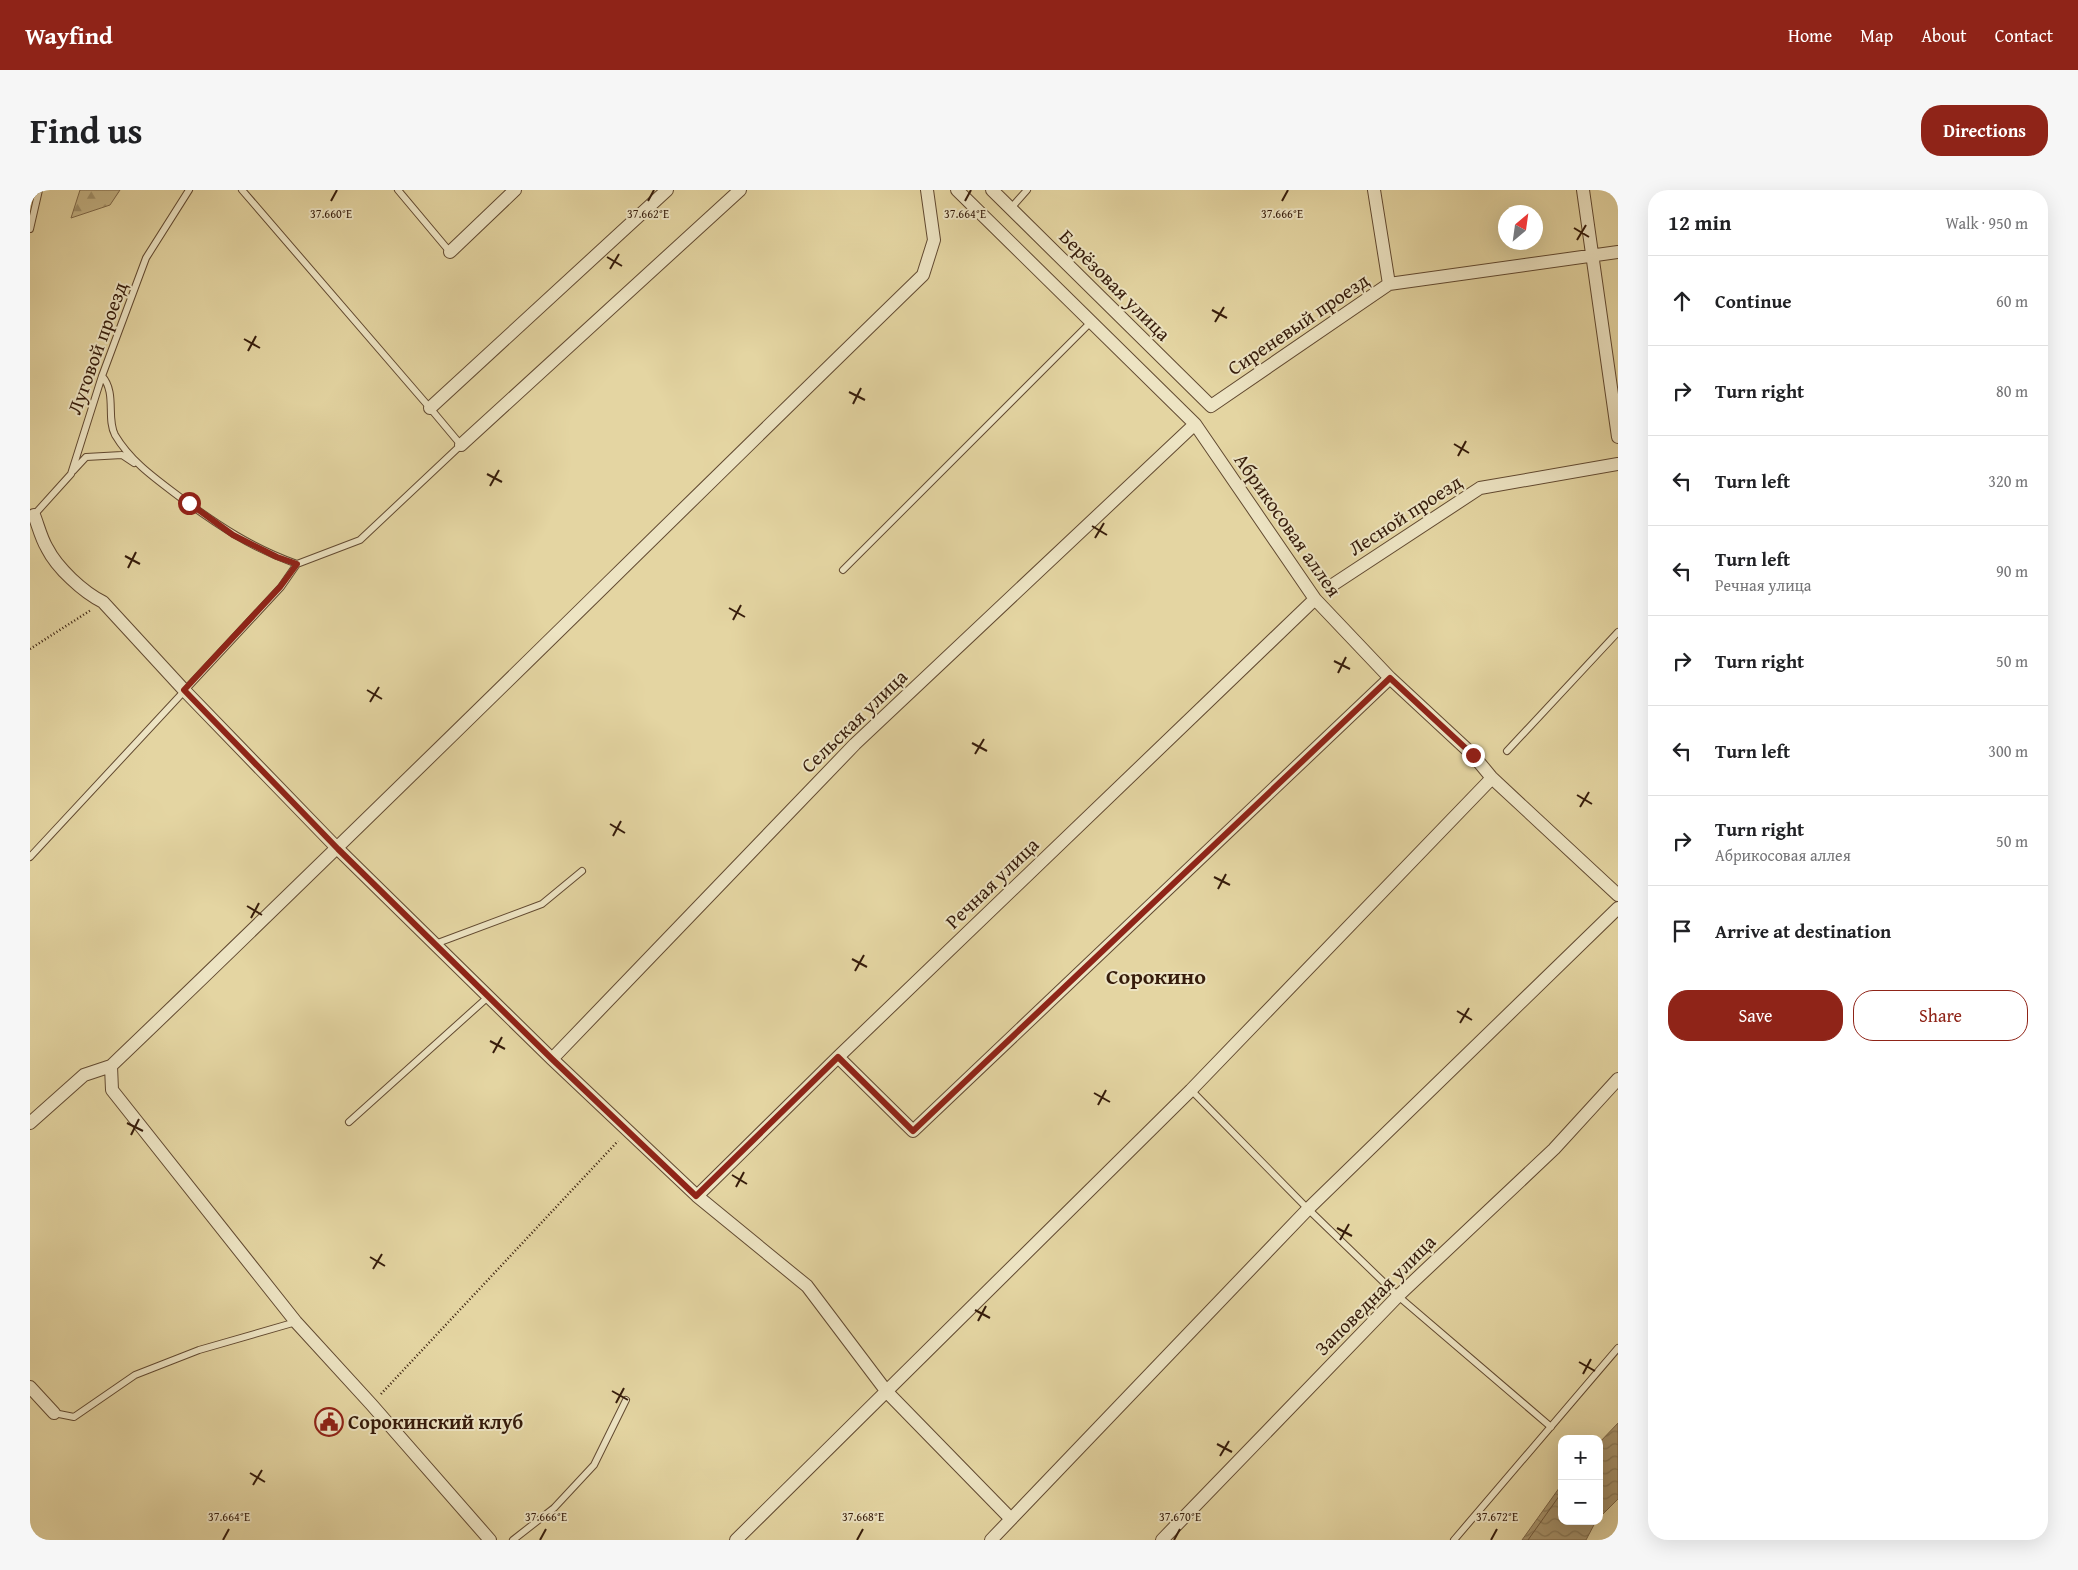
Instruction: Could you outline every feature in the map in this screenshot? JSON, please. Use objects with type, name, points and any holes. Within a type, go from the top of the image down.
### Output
[{"type":"street","points":[[450,252],[515,190]]},
{"type":"street","points":[[430,408],[667,190]]},
{"type":"street","points":[[461,445],[740,190]]},
{"type":"street","points":[[30,1123],[84,1075],[111,1066],[338,849],[596,593],[923,275],[934,240],[927,190]]},
{"type":"street","name":"Абрикосовая аллея","points":[[956,190],[1195,424],[1314,599],[1390,678],[1473,755],[1492,778],[1618,895]]},
{"type":"street","name":"Берёзовая улица","points":[[992,190],[1211,406]]},
{"type":"street","points":[[1374,190],[1389,284]]},
{"type":"street","points":[[1582,190],[1618,437]]},
{"type":"street","name":"Сиреневый проезд","points":[[1211,406],[1389,284],[1618,252]]},
{"type":"street","name":"Сельская улица","points":[[552,1059],[855,744],[1195,424]]},
{"type":"street","name":"Лесной проезд","points":[[1334,584],[1480,488],[1618,464]]},
{"type":"street","points":[[34,514],[52,558],[89,595],[103,602],[184,690],[338,849],[552,1059],[696,1196],[807,1286],[887,1392],[1011,1519]]},
{"type":"street","name":"Речная улица","points":[[696,1196],[1314,599]]},
{"type":"street","points":[[838,1057],[913,1131],[1390,678]]},
{"type":"street","points":[[736,1540],[1192,1090],[1492,778]]},
{"type":"street","points":[[991,1540],[1308,1209],[1618,908]]},
{"type":"street","points":[[111,1066],[112,1090],[296,1322],[371,1404],[490,1540]]},
{"type":"street","name":"Заповедная улица","points":[[1162,1540],[1398,1296],[1554,1148],[1618,1079]]},
{"type":"street","points":[[30,1387],[54,1413]]},
{"type":"lane","points":[[30,229],[39,190]]},
{"type":"lane","name":"Луговой проезд","points":[[34,514],[71,474],[102,376],[146,258],[189,190]]},
{"type":"lane","points":[[30,857],[280,587],[297,564],[360,540],[461,445],[242,190]]},
{"type":"lane","points":[[398,190],[450,252]]},
{"type":"lane","points":[[1011,208],[1027,190]]},
{"type":"lane","points":[[843,570],[1091,322]]},
{"type":"lane","points":[[102,376],[108,384],[114,433],[141,468]]},
{"type":"lane","points":[[71,474],[86,457],[122,455],[233,535],[277,557],[297,564]]},
{"type":"lane","points":[[1507,752],[1618,632]]},
{"type":"lane","points":[[435,944],[542,904],[582,871]]},
{"type":"lane","points":[[350,1122],[488,997]]},
{"type":"lane","points":[[1192,1090],[1308,1209],[1398,1296],[1551,1427]]},
{"type":"lane","points":[[54,1413],[74,1417],[135,1375],[199,1350],[296,1322]]},
{"type":"lane","points":[[1454,1540],[1618,1348]]},
{"type":"lane","points":[[513,1540],[554,1508],[594,1465],[626,1400]]},
{"type":"path","points":[[30,649],[103,602]]},
{"type":"path","points":[[371,1404],[628,1131]]},
{"type":"green space","points":[[80,190],[120,190],[110,205],[71,218]]},
{"type":"water","points":[[1618,1423],[1618,1499],[1603,1514],[1603,1480],[1603,1439]]},
{"type":"water","points":[[1558,1490],[1558,1525],[1594,1525],[1586,1540],[1522,1540]]},
{"type":"place","name":"Сорокинский клуб","points":[[329,1422]]},
{"type":"district","name":"Сорокино","points":[[1156,976]]},
{"type":"route","points":[[189,503],[233,535],[277,557],[297,564],[280,587],[184,690],[338,849],[552,1059],[696,1196],[838,1057],[913,1131],[1390,678],[1473,755]]}]
